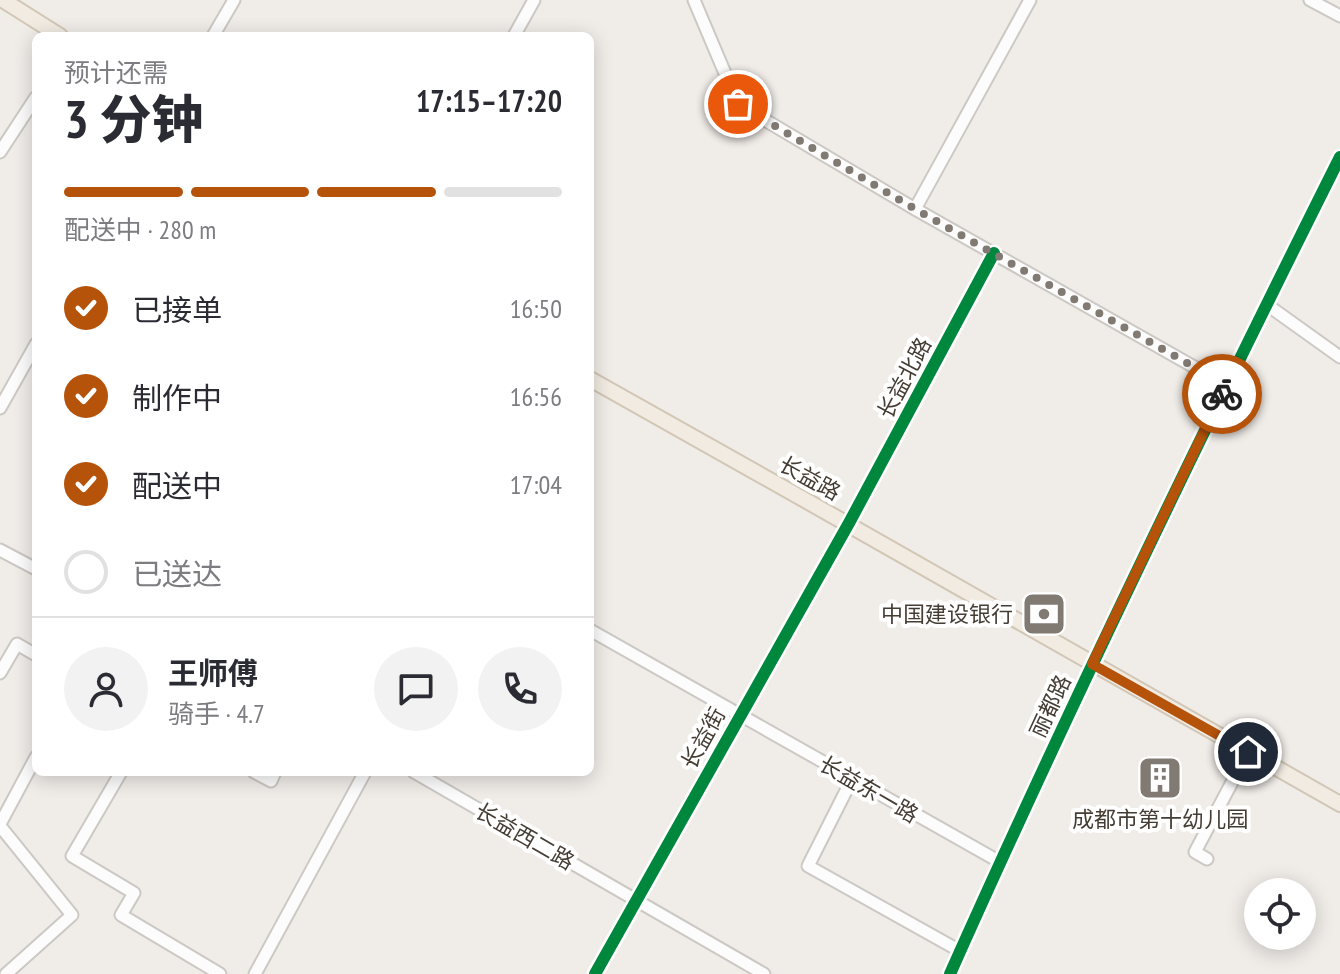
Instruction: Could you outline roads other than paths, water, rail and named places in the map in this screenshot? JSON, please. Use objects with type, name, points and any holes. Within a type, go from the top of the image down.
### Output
[{"type":"main road","points":[[3,0],[54,32]]},
{"type":"main road","name":"长益路","points":[[594,381],[1340,804]]},
{"type":"street","points":[[215,32],[234,0]]},
{"type":"street","points":[[516,32],[534,0]]},
{"type":"street","points":[[694,0],[738,104],[915,209],[1226,385]]},
{"type":"street","points":[[915,209],[1030,0]]},
{"type":"street","points":[[1310,0],[1340,16]]},
{"type":"street","points":[[0,152],[32,103]]},
{"type":"street","name":"丽都路","points":[[950,974],[1092,664],[1340,157]]},
{"type":"street","name":"长益北路","points":[[849,523],[994,253]]},
{"type":"street","points":[[1266,304],[1340,357]]},
{"type":"street","points":[[0,408],[32,351]]},
{"type":"street","name":"长益街","points":[[595,974],[849,523]]},
{"type":"street","points":[[0,550],[32,567]]},
{"type":"street","name":"长益东一路","points":[[594,632],[1000,862]]},
{"type":"street","points":[[0,673],[17,644],[32,653]]},
{"type":"street","points":[[1207,859],[1195,852],[1248,752]]},
{"type":"street","points":[[6,974],[72,915],[0,825],[32,765]]},
{"type":"street","points":[[119,776],[72,856],[134,893],[121,915],[220,974]]},
{"type":"street","points":[[255,974],[363,776]]},
{"type":"street","name":"长益西二路","points":[[421,776],[764,974]]},
{"type":"street","points":[[852,779],[808,866],[960,951]]},
{"type":"street","points":[[1214,816],[1226,822]]},
{"type":"place","name":"中国建设银行","points":[[1044,614]]},
{"type":"place","name":"成都市第十幼儿园","points":[[1160,778]]}]
